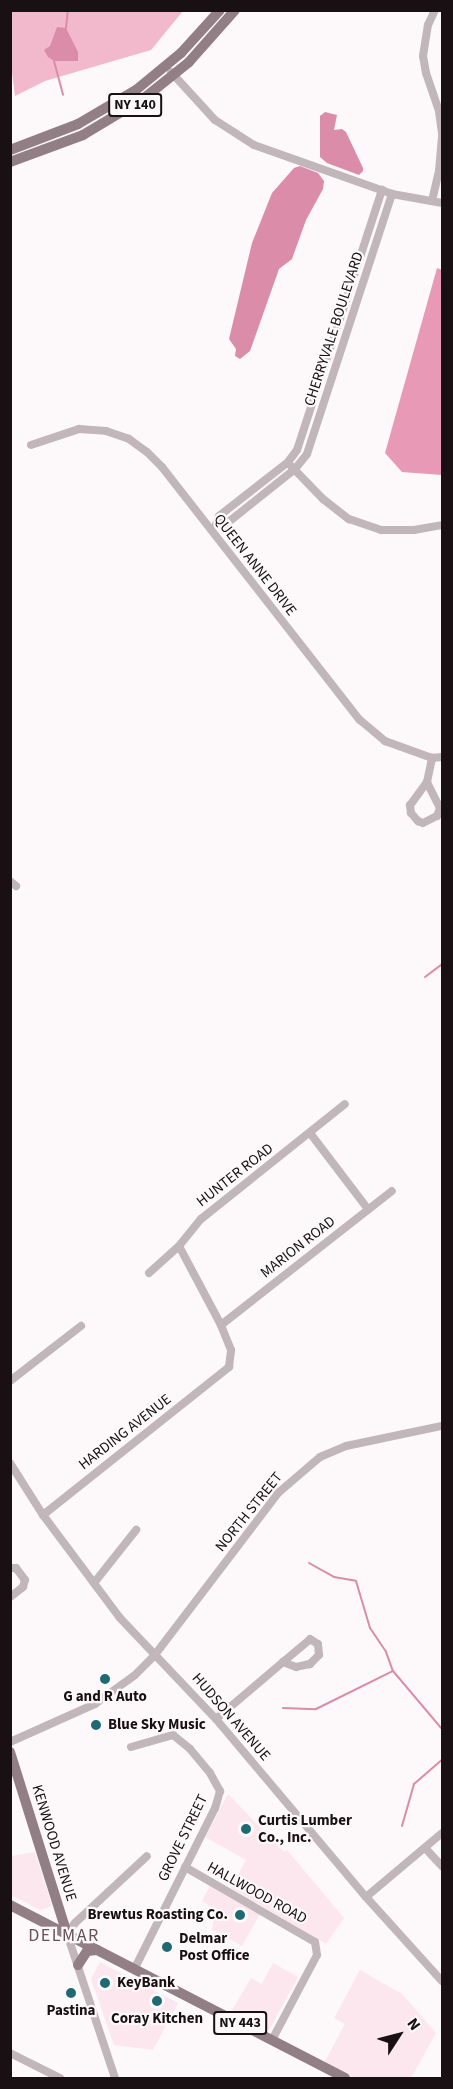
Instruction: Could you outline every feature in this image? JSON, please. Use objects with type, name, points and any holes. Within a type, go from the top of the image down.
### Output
[{"type":"main road","name":"NY 140","points":[[10,162],[50,150],[99,127],[143,99],[170,71],[220,10]]},
{"type":"main road","name":"NY 140","points":[[10,150],[44,139],[93,117],[170,71],[202,48],[235,10]]},
{"type":"main road","name":"KENWOOD AVENUE","points":[[10,1752],[67,1934]]},
{"type":"main road","name":"NY 443","points":[[10,1905],[345,2079]]},
{"type":"main road","points":[[78,1965],[87,1951],[97,1950]]},
{"type":"street","points":[[432,201],[439,171],[442,133],[439,111],[426,73],[423,56],[428,25],[435,10]]},
{"type":"street","points":[[170,71],[210,115],[232,133],[254,145],[392,194],[442,203]]},
{"type":"street","name":"CHERRYVALE BOULEVARD","points":[[288,462],[301,442],[382,190]]},
{"type":"street","name":"CHERRYVALE BOULEVARD","points":[[295,469],[307,453],[392,194]]},
{"type":"street","points":[[357,271],[366,274]]},
{"type":"street","points":[[330,353],[340,357]]},
{"type":"street","name":"QUEEN ANNE DRIVE","points":[[31,445],[80,429],[106,430],[129,439],[162,466],[213,527],[360,720],[385,741],[432,758],[442,757]]},
{"type":"street","points":[[288,462],[323,499],[349,519],[381,530],[414,530],[442,525]]},
{"type":"street","name":"QUEEN ANNE DRIVE","points":[[213,527],[219,516],[288,462]]},
{"type":"street","name":"QUEEN ANNE DRIVE","points":[[213,527],[226,524],[295,469]]},
{"type":"street","points":[[427,782],[440,808],[437,816],[423,823],[411,813],[410,805],[427,782],[432,758]]},
{"type":"street","name":"HUNTER ROAD","points":[[149,1273],[179,1246],[201,1219],[345,1104]]},
{"type":"street","points":[[310,1133],[368,1209]]},
{"type":"street","name":"MARION ROAD","points":[[221,1325],[392,1191]]},
{"type":"street","points":[[179,1246],[221,1325]]},
{"type":"street","name":"HARDING AVENUE","points":[[43,1515],[224,1373],[232,1357],[221,1325]]},
{"type":"street","points":[[10,1381],[81,1326]]},
{"type":"street","name":"NORTH STREET","points":[[10,1742],[98,1703],[120,1688],[152,1658],[278,1494],[304,1469],[322,1456],[346,1446],[442,1426]]},
{"type":"street","name":"HUDSON AVENUE","points":[[10,1463],[43,1515],[152,1658],[216,1719],[366,1897],[442,1981]]},
{"type":"street","points":[[94,1583],[136,1530]]},
{"type":"street","points":[[10,1568],[16,1568],[25,1580],[23,1587],[10,1597]]},
{"type":"street","points":[[216,1719],[310,1639],[318,1644],[319,1655],[310,1664],[296,1667],[283,1662]]},
{"type":"street","name":"GROVE STREET","points":[[131,1747],[173,1735],[190,1749],[217,1785],[219,1798],[134,1970]]},
{"type":"street","points":[[366,1897],[442,1833]]},
{"type":"street","points":[[425,1848],[442,1866]]},
{"type":"street","points":[[67,1934],[75,1923],[147,1856]]},
{"type":"street","name":"HALLWOOD ROAD","points":[[185,1868],[315,1942],[317,1955],[273,2040]]},
{"type":"street","name":"KENWOOD AVENUE","points":[[67,1934],[115,2079]]},
{"type":"street","points":[[10,2053],[60,2079]]},
{"type":"shaded area","points":[[10,11],[183,11],[151,50],[45,81],[15,96],[10,56]]},
{"type":"shaded area","points":[[57,27],[66,28],[78,52],[78,61],[54,61],[48,57],[44,50],[50,46]]},
{"type":"shaded area","points":[[325,112],[337,115],[334,130],[342,129],[346,132],[363,168],[359,175],[327,163],[320,157],[320,116]]},
{"type":"shaded area","points":[[300,166],[318,173],[324,181],[323,189],[306,220],[292,259],[279,269],[250,351],[240,359],[235,356],[236,349],[229,339],[252,243],[272,193],[294,168]]},
{"type":"shaded area","points":[[437,268],[442,270],[442,475],[402,472],[385,453]]},
{"type":"shaded area","name":"Curtis Lumber Co., Inc.","points":[[228,1794],[284,1852],[287,1850],[344,1918],[326,1944],[231,1888],[246,1860],[205,1837]]},
{"type":"shaded area","points":[[35,1852],[52,1906],[40,1910],[11,1895],[11,1856]]},
{"type":"shaded area","points":[[210,1886],[260,1914],[242,1946],[212,1930],[215,1909],[202,1901]]},
{"type":"shaded area","points":[[100,1962],[178,2003],[153,2050],[114,2045],[91,1979]]},
{"type":"shaded area","points":[[273,1963],[298,1977],[269,2030],[232,2010],[251,1978],[262,1984]]},
{"type":"shaded area","points":[[360,1970],[402,1994],[436,2033],[411,2078],[355,2078],[324,2063],[345,2024],[334,2018]]},
{"type":"waterway","points":[[66,28],[68,10]]},
{"type":"waterway","points":[[54,61],[63,95]]},
{"type":"waterway","points":[[425,977],[442,964]]},
{"type":"waterway","points":[[309,1563],[334,1577],[356,1581],[370,1628],[386,1652],[393,1671]]},
{"type":"waterway","points":[[283,1708],[316,1709],[393,1671],[442,1729]]},
{"type":"waterway","points":[[402,1826],[414,1784],[442,1760]]},
{"type":"place","name":"G and R Auto","points":[[105,1679]]},
{"type":"place","name":"Blue Sky Music","points":[[96,1725]]},
{"type":"place","name":"Curtis Lumber Co., Inc.","points":[[246,1829]]},
{"type":"place","name":"Brewtus Roasting Co.","points":[[240,1915]]},
{"type":"place","name":"Delmar Post Office","points":[[167,1947]]},
{"type":"place","name":"KeyBank","points":[[105,1983]]},
{"type":"place","name":"Pastina","points":[[71,1993]]},
{"type":"place","name":"Coray Kitchen","points":[[157,2001]]},
{"type":"district","name":"DELMAR","points":[[64,1936]]}]
